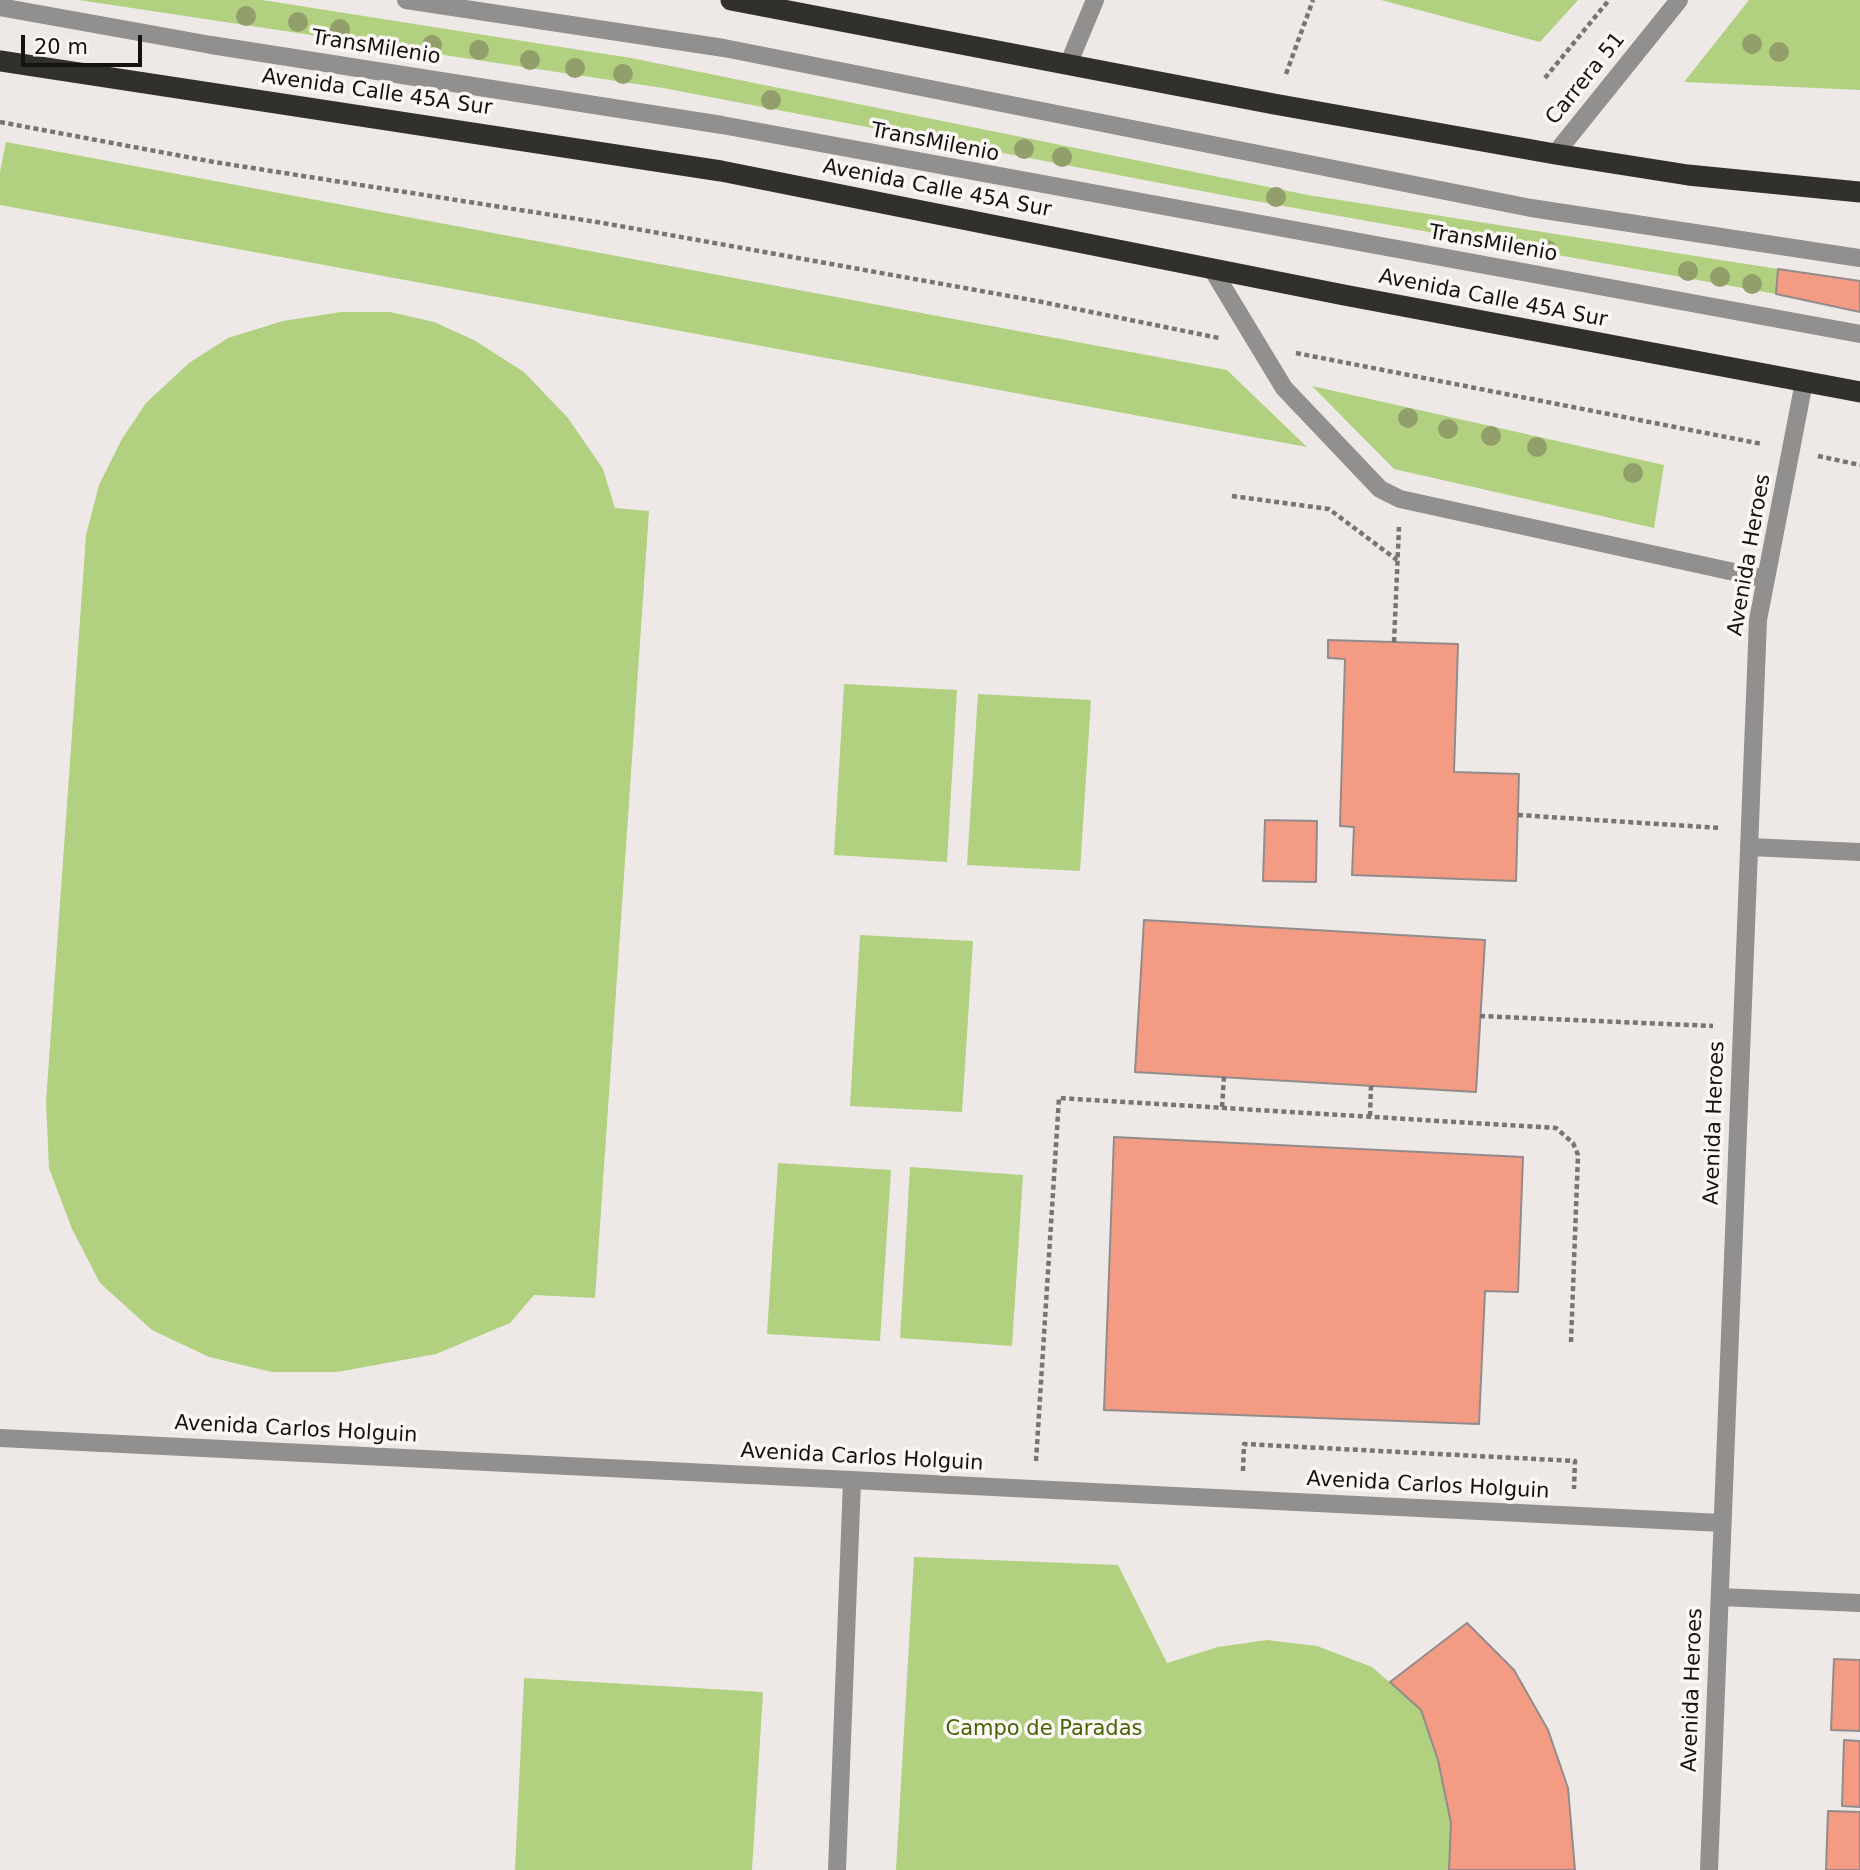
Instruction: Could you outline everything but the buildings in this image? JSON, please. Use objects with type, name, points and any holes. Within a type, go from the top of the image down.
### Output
[{"type":"highway","points":[[731,0],[765,3],[1068,65],[1555,154],[1688,175],[1859,192]]},
{"type":"highway","name":"Avenida Calle 45A Sur","points":[[0,61],[721,171],[1212,269],[1860,391]]},
{"type":"street","name":"TransMilenio","points":[[406,0],[724,48],[1531,208],[1860,258]]},
{"type":"street","points":[[1068,65],[1095,0]]},
{"type":"street","name":"Carrera 51","points":[[1555,154],[1679,0]]},
{"type":"street","name":"TransMilenio","points":[[0,7],[211,45],[722,125],[1860,334]]},
{"type":"street","points":[[1212,269],[1297,404],[1380,489],[1400,499],[1766,579]]},
{"type":"street","name":"Avenida Heroes","points":[[1709,1870],[1758,621],[1804,382]]},
{"type":"street","points":[[1749,838],[1860,852]]},
{"type":"street","name":"Avenida Carlos Holguin","points":[[0,1437],[1721,1523]]},
{"type":"street","points":[[837,1870],[852,1481]]},
{"type":"street","points":[[1720,1597],[1860,1603]]},
{"type":"path","points":[[1274,104],[1313,0]]},
{"type":"path","points":[[1545,78],[1609,0]]},
{"type":"path","points":[[0,122],[214,162],[603,223],[1037,301],[1860,465]]},
{"type":"path","points":[[1232,496],[1329,509],[1397,560]]},
{"type":"path","points":[[1394,642],[1399,516]]},
{"type":"path","points":[[1518,815],[1749,838]]},
{"type":"path","points":[[1480,1016],[1742,1027]]},
{"type":"path","points":[[1222,1107],[1224,1077]]},
{"type":"path","points":[[1370,1116],[1371,1086]]},
{"type":"path","points":[[1034,1489],[1059,1098],[1545,1126],[1567,1135],[1578,1156],[1571,1342]]},
{"type":"path","points":[[1241,1499],[1244,1444],[1575,1461],[1573,1516]]},
{"type":"green space","points":[[79,0],[262,0],[631,58],[1308,195],[1778,269],[1776,294],[1233,197],[663,88]]},
{"type":"green space","points":[[1381,0],[1578,0],[1540,42]]},
{"type":"green space","points":[[1749,0],[1860,0],[1860,90],[1684,82]]},
{"type":"green space","points":[[6,142],[1227,370],[1307,447],[0,205],[0,172]]},
{"type":"green space","points":[[341,312],[390,312],[434,322],[474,340],[524,372],[568,418],[603,469],[615,508],[649,511],[595,1298],[534,1295],[510,1323],[436,1354],[337,1372],[272,1372],[209,1357],[152,1330],[100,1283],[72,1229],[49,1168],[46,1102],[86,535],[99,485],[122,439],[146,403],[189,363],[228,338],[283,321]]},
{"type":"green space","points":[[1312,386],[1664,465],[1654,528],[1394,469]]},
{"type":"green space","points":[[844,684],[957,690],[947,862],[834,855]]},
{"type":"green space","points":[[978,694],[1091,700],[1080,871],[967,865]]},
{"type":"green space","points":[[860,935],[973,941],[962,1112],[850,1106]]},
{"type":"green space","points":[[778,1163],[891,1170],[880,1341],[767,1334]]},
{"type":"green space","points":[[910,1167],[1023,1175],[1012,1346],[900,1338]]},
{"type":"green space","name":"Campo de Paradas","points":[[914,1557],[1118,1565],[1167,1663],[1218,1647],[1267,1640],[1317,1646],[1372,1667],[1421,1710],[1438,1760],[1451,1823],[1449,1870],[896,1870]]},
{"type":"green space","points":[[524,1678],[763,1692],[752,1870],[515,1870]]}]
